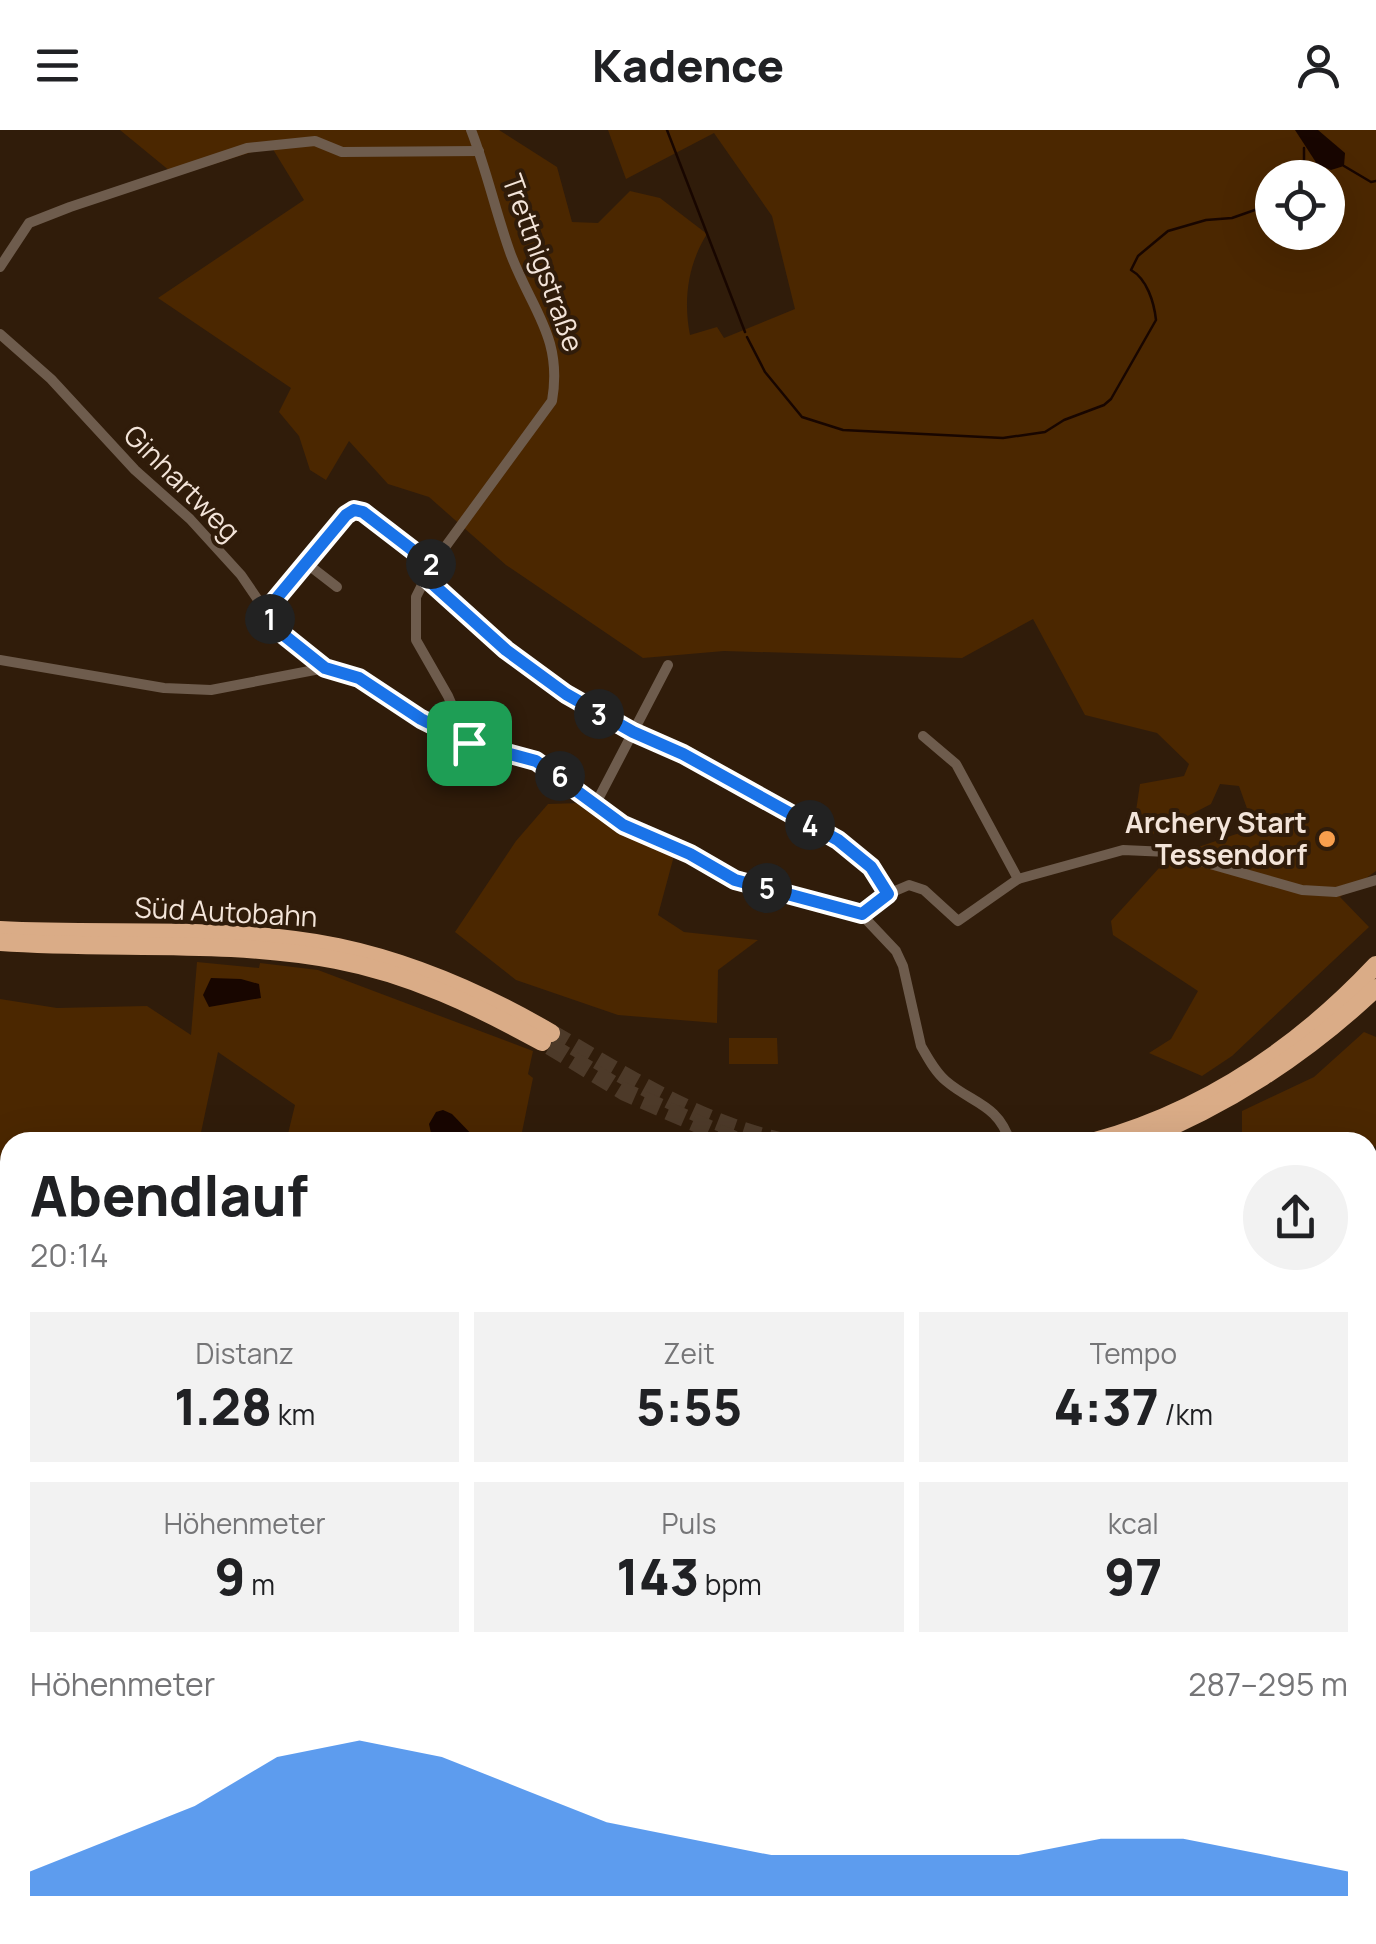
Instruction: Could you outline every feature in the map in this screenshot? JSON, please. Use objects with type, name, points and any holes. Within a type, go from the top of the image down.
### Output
[{"type":"highway","name":"Süd Autobahn","points":[[0,930],[283,939],[336,947],[434,975],[512,1010],[548,1038],[434,988],[339,960],[216,948],[0,942]]},
{"type":"highway","points":[[1121,1132],[1178,1112],[1271,1060],[1331,1012],[1376,964]]},
{"type":"highway","points":[[1160,1132],[1212,1110],[1278,1070],[1376,988]]},
{"type":"street","name":"Trettnigstraße","points":[[469,743],[416,640],[414,603],[432,565],[552,401],[557,372],[550,340],[511,255],[471,130]]},
{"type":"street","points":[[0,267],[29,223],[247,148],[314,140],[342,152],[479,151]]},
{"type":"street","name":"Ginhartweg","points":[[0,334],[51,379],[135,470],[190,519],[241,575],[288,640],[325,668],[359,678],[421,719],[469,743]]},
{"type":"street","points":[[266,611],[346,515],[359,510],[432,565]]},
{"type":"street","points":[[306,564],[337,586]]},
{"type":"street","points":[[425,577],[550,684],[838,840],[871,867],[888,894]]},
{"type":"street","points":[[0,660],[164,688],[211,690],[325,668]]},
{"type":"street","points":[[594,807],[668,666]]},
{"type":"street","points":[[923,736],[956,764],[1018,879]]},
{"type":"street","points":[[469,743],[536,761],[623,825],[690,854],[735,880],[862,914],[896,951],[928,1058],[948,1082],[991,1110],[1006,1132]]},
{"type":"street","points":[[862,914],[888,894],[909,885],[924,890],[958,920],[1018,879],[1123,850],[1168,852],[1302,890],[1336,892],[1376,880]]},
{"type":"shaded area","points":[[120,130],[499,130],[557,167],[572,222],[598,223],[630,191],[660,198],[707,234],[689,283],[690,335],[717,327],[724,338],[795,309],[772,216],[714,133],[626,179],[608,130],[1376,130],[1376,871],[1340,897],[1369,927],[1232,1056],[1202,1076],[1149,1053],[1171,1039],[1198,991],[1113,935],[1111,921],[1169,857],[1254,828],[1239,786],[1220,784],[1211,804],[1149,836],[1133,831],[1140,784],[1184,776],[1189,764],[1157,733],[1085,715],[1033,619],[962,658],[724,651],[643,658],[506,565],[429,497],[388,484],[349,441],[326,480],[310,470],[299,436],[279,412],[291,388],[158,298],[304,200],[271,146],[176,176]]},
{"type":"shaded area","points":[[1295,130],[1318,130],[1345,153],[1344,160],[1314,160]]},
{"type":"shaded area","points":[[581,803],[617,828],[675,852],[658,915],[684,932],[758,940],[718,970],[717,1023],[618,1015],[516,980],[455,932],[516,841],[548,804]]},
{"type":"shaded area","points":[[197,962],[259,968],[260,963],[318,970],[533,1051],[528,1074],[533,1078],[522,1132],[288,1132],[295,1105],[218,1052],[201,1132],[0,1132],[0,999],[57,1008],[147,1006],[191,1035]]},
{"type":"shaded area","points":[[211,978],[259,984],[261,998],[209,1007],[203,995]]},
{"type":"shaded area","points":[[1364,1032],[1376,1037],[1376,1132],[1242,1132],[1242,1111],[1314,1077]]},
{"type":"shaded area","points":[[729,1038],[777,1038],[778,1064],[729,1064]]},
{"type":"shaded area","points":[[436,1112],[452,1114],[469,1132],[431,1132],[429,1124]]},
{"type":"waterway","points":[[667,130],[745,332]]},
{"type":"waterway","points":[[1304,148],[1304,160]]},
{"type":"waterway","points":[[1345,167],[1371,182],[1376,181]]},
{"type":"waterway","points":[[747,337],[765,372],[802,417],[843,430],[1003,438],[1045,432],[1111,399],[1156,320],[1149,292],[1131,270],[1138,256],[1168,231],[1255,210]]},
{"type":"tunnel","points":[[551,1033],[692,1111],[747,1132]]},
{"type":"tunnel","points":[[550,1046],[625,1092],[716,1132]]},
{"type":"place","name":"Archery Start Tessendorf","points":[[1327,839]]},
{"type":"route","points":[[350,512],[363,512],[432,565],[425,577],[550,684],[599,714],[683,754],[838,840],[871,867],[888,894],[862,914],[735,880],[690,854],[614,820],[536,761],[469,743],[421,719],[359,678],[325,668],[272,623],[266,611],[350,512]]}]
